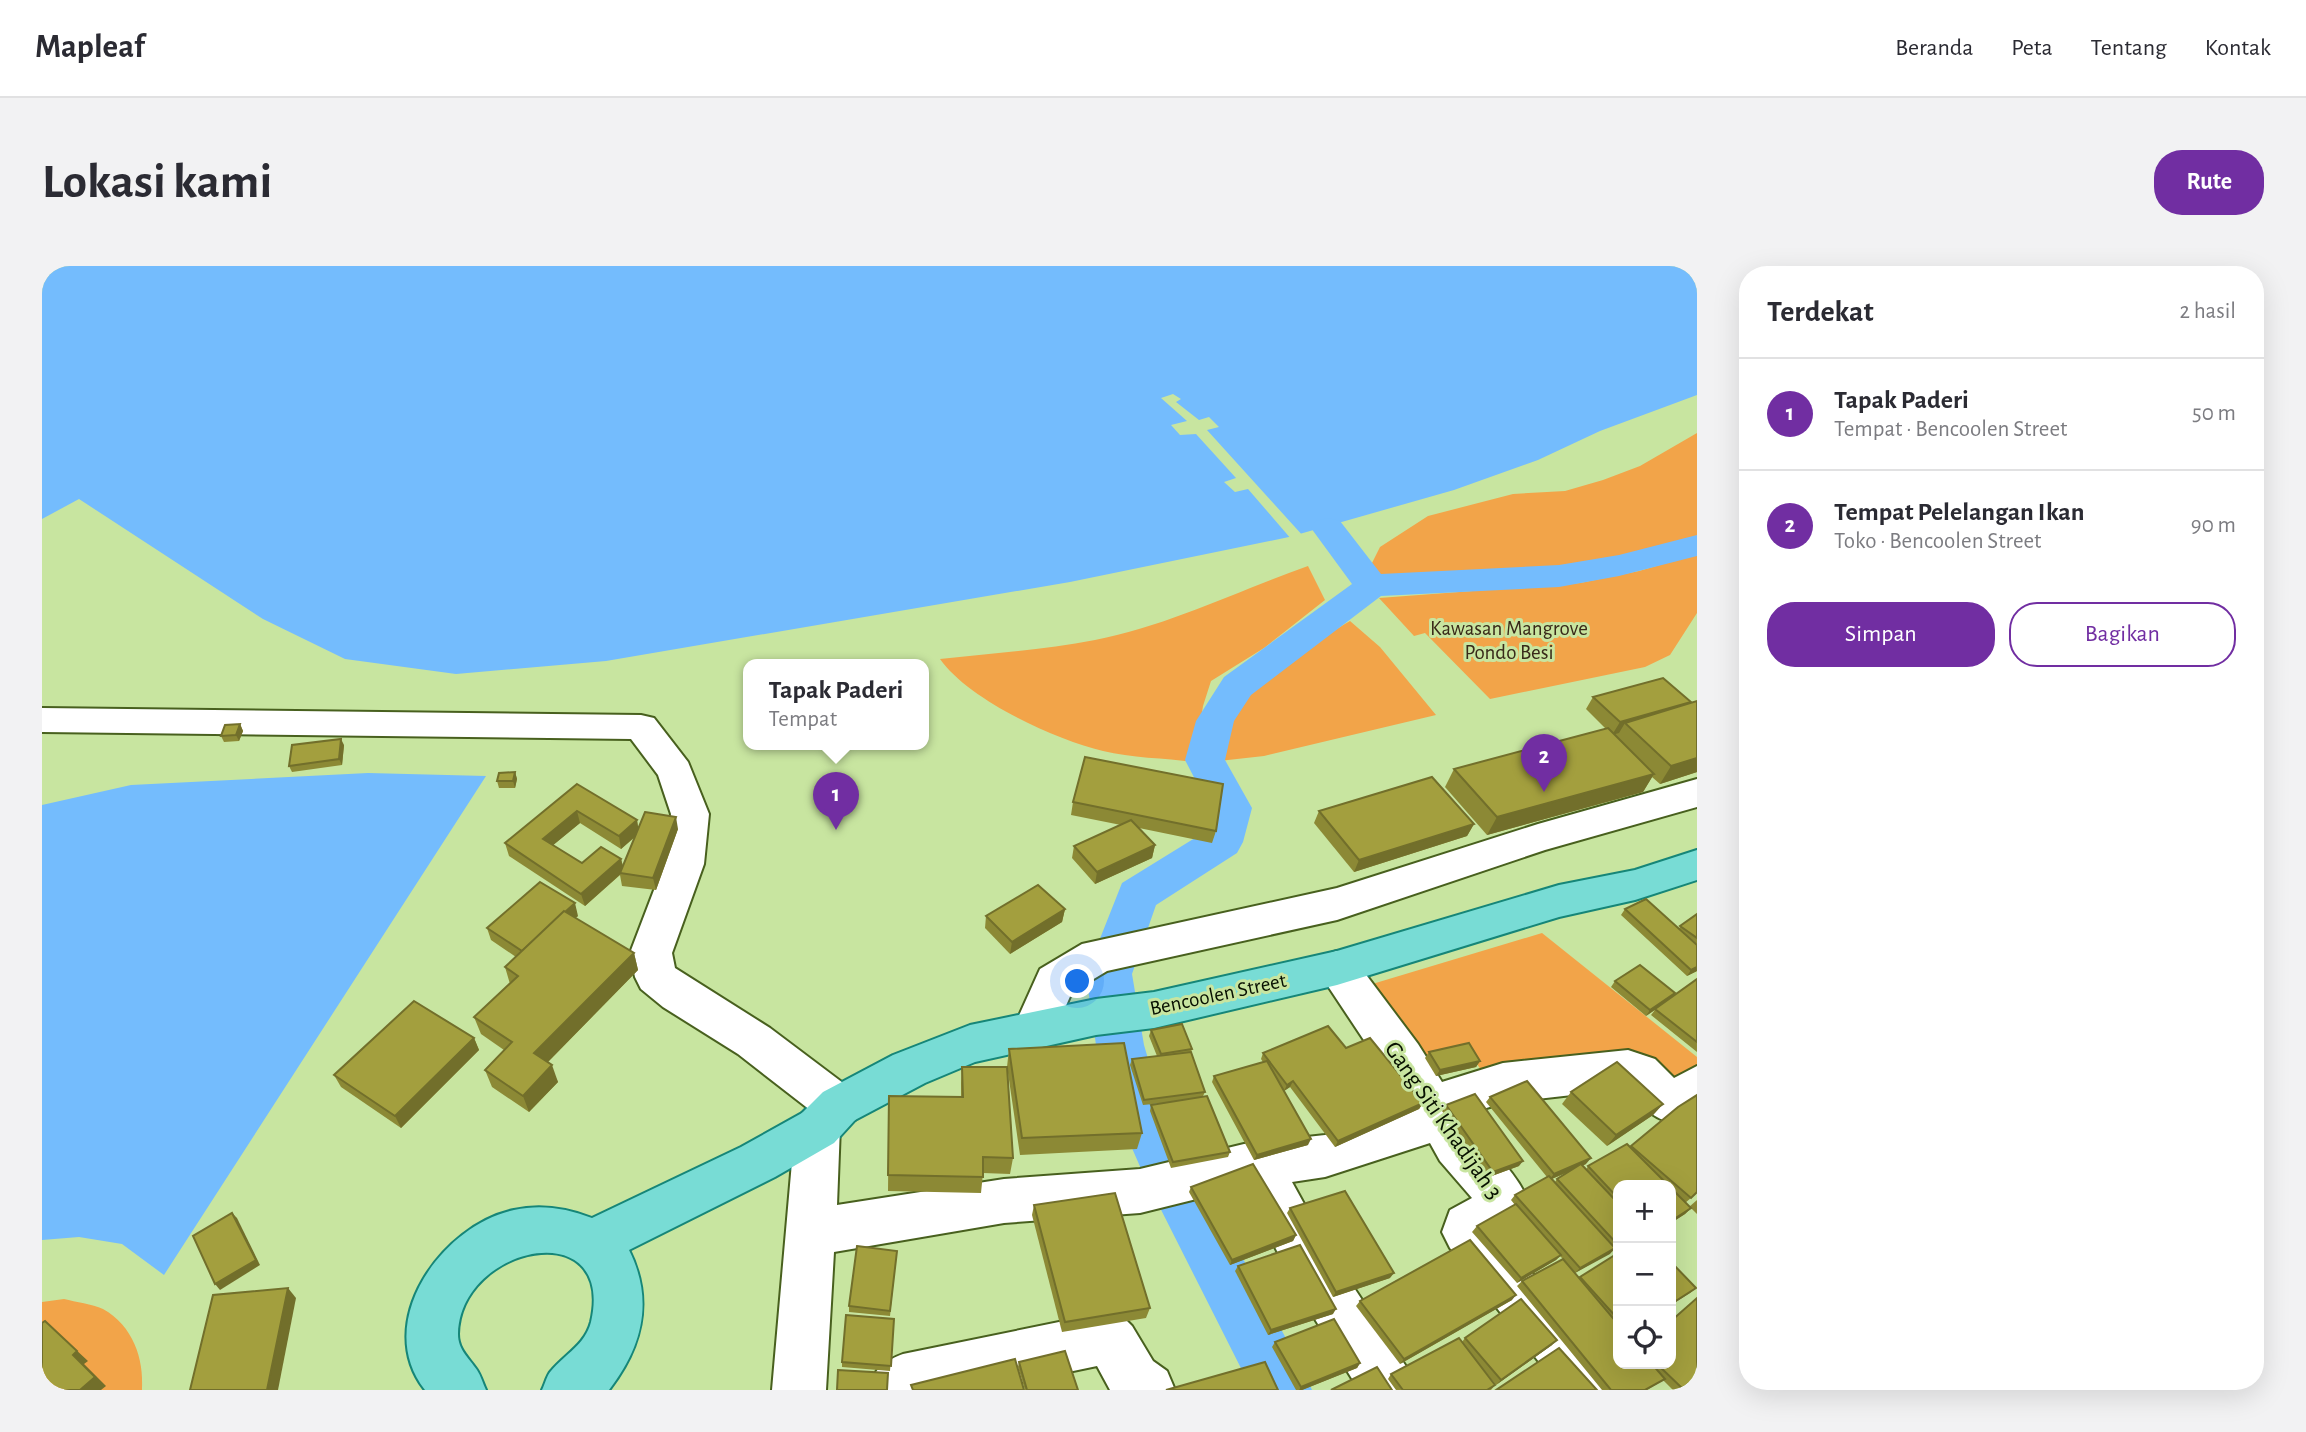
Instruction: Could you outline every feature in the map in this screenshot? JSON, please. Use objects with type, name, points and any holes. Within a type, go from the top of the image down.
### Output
[{"type":"main road","name":"Bencoolen Street","points":[[592,1243],[758,1162],[909,1069],[970,1044],[1096,1017],[1154,1010],[1337,968],[1559,901],[1635,885],[1697,865]]},
{"type":"main road","points":[[450,1387],[435,1355],[433,1325],[441,1295],[458,1268],[482,1247],[510,1233],[540,1227],[568,1231],[592,1243],[609,1261],[619,1286],[620,1313],[611,1341],[595,1368],[569,1390]]},
{"type":"street","points":[[42,720],[641,727],[676,771],[690,814],[684,864],[651,953],[656,977],[678,994],[754,1041],[829,1117],[809,1233],[799,1390]]},
{"type":"street","points":[[1035,1029],[1055,981],[1097,957],[1337,904],[1538,838],[1697,793]]},
{"type":"street","name":"Gang Siti Khadijah 3","points":[[1337,968],[1402,1057],[1457,1146],[1504,1200],[1502,1208],[1467,1226],[1467,1232],[1595,1390]]},
{"type":"street","points":[[809,1233],[1004,1201],[1175,1183],[1258,1165],[1325,1156],[1503,1083],[1628,1069],[1639,1073],[1669,1103],[1676,1102],[1697,1086]]},
{"type":"street","points":[[1258,1165],[1313,1270],[1390,1390]]},
{"type":"street","points":[[899,1390],[898,1385],[903,1380],[1108,1338],[1115,1345],[1136,1385],[1149,1390]]},
{"type":"green space","name":"Kawasan Mangrove Pondo Besi","points":[[1697,433],[1697,539],[1612,560],[1543,570],[1497,574],[1420,573],[1375,579],[1370,567],[1380,547],[1428,516],[1513,494],[1565,491],[1603,480],[1640,466]]},
{"type":"green space","name":"Kawasan Mangrove Pondo Besi","points":[[1697,554],[1697,613],[1670,655],[1645,667],[1490,699],[1425,633],[1414,636],[1379,598],[1580,583],[1639,571]]},
{"type":"green space","points":[[1308,566],[1325,600],[1264,648],[1211,681],[1203,706],[1194,762],[1114,753],[1061,737],[991,703],[953,674],[940,659],[1057,646],[1123,634],[1177,617]]},
{"type":"green space","points":[[1350,621],[1380,647],[1436,715],[1264,756],[1219,761],[1220,739],[1229,718],[1245,698],[1287,661]]},
{"type":"green space","points":[[1542,933],[1697,1057],[1697,1087],[1491,1085],[1467,1049],[1420,1059],[1359,988]]},
{"type":"green space","points":[[64,1299],[103,1309],[122,1324],[138,1355],[142,1390],[42,1390],[42,1302]]},
{"type":"water","points":[[42,266],[1697,266],[1697,395],[1600,431],[1538,460],[1454,490],[1289,537],[1070,582],[606,661],[456,674],[345,659],[263,619],[79,499],[42,519]]},
{"type":"water","points":[[368,773],[486,776],[164,1275],[122,1244],[79,1237],[42,1240],[42,805],[131,785]]},
{"type":"pier","points":[[1173,394],[1181,399],[1176,402],[1199,420],[1209,417],[1219,427],[1207,430],[1304,537],[1292,540],[1248,489],[1235,492],[1224,482],[1236,478],[1196,434],[1180,435],[1171,425],[1187,421],[1161,398]]},
{"type":"building","points":[[1663,678],[1691,702],[1620,722],[1593,697]]},
{"type":"building","points":[[1697,701],[1697,758],[1671,766],[1625,723]]},
{"type":"building","points":[[240,724],[236,735],[221,736],[225,725]]},
{"type":"building","points":[[1608,728],[1654,774],[1497,817],[1454,769]]},
{"type":"building","points":[[341,739],[339,759],[289,766],[292,745]]},
{"type":"building","points":[[1085,757],[1223,784],[1216,831],[1073,802]]},
{"type":"building","points":[[515,772],[513,781],[497,781],[499,773]]},
{"type":"building","points":[[1432,777],[1474,824],[1359,860],[1319,811]]},
{"type":"building","points":[[577,784],[637,820],[619,836],[577,811],[543,839],[582,863],[601,847],[621,859],[581,894],[505,843]]},
{"type":"building","points":[[645,812],[676,817],[653,878],[620,873]]},
{"type":"building","points":[[1131,820],[1155,845],[1097,872],[1074,846]]},
{"type":"building","points":[[540,882],[575,903],[522,951],[487,928]]},
{"type":"building","points":[[1038,885],[1065,909],[1012,942],[986,916]]},
{"type":"building","points":[[1646,899],[1697,945],[1697,967],[1691,970],[1625,909]]},
{"type":"building","points":[[564,911],[634,953],[534,1053],[552,1065],[523,1096],[485,1070],[512,1042],[474,1017],[518,976],[505,967]]},
{"type":"building","points":[[1697,914],[1697,938],[1680,926]]},
{"type":"building","points":[[1640,965],[1675,993],[1650,1010],[1615,981]]},
{"type":"building","points":[[1697,979],[1697,1042],[1655,1009]]},
{"type":"building","points":[[414,1001],[474,1038],[395,1116],[334,1075]]},
{"type":"building","points":[[1182,1024],[1192,1049],[1161,1054],[1151,1030]]},
{"type":"building","points":[[1328,1026],[1346,1048],[1370,1038],[1423,1103],[1338,1141],[1293,1081],[1287,1085],[1263,1053]]},
{"type":"building","points":[[1124,1043],[1142,1133],[1022,1138],[1009,1049]]},
{"type":"building","points":[[1469,1043],[1480,1061],[1440,1070],[1429,1052]]},
{"type":"building","points":[[1191,1052],[1205,1092],[1144,1100],[1132,1059]]},
{"type":"building","points":[[1267,1061],[1311,1139],[1257,1155],[1214,1076]]},
{"type":"building","points":[[1617,1062],[1663,1104],[1616,1135],[1571,1092]]},
{"type":"building","points":[[962,1067],[1007,1067],[1013,1158],[983,1157],[983,1177],[888,1175],[889,1096],[963,1097]]},
{"type":"building","points":[[1527,1081],[1591,1158],[1554,1174],[1490,1097]]},
{"type":"building","points":[[1475,1094],[1523,1161],[1493,1172],[1446,1105]]},
{"type":"building","points":[[1697,1095],[1697,1192],[1691,1198],[1676,1185],[1676,1180],[1670,1180],[1631,1146],[1678,1107]]},
{"type":"building","points":[[1207,1096],[1230,1152],[1173,1162],[1151,1105]]},
{"type":"building","points":[[1627,1144],[1663,1180],[1613,1180],[1613,1193],[1588,1166]]},
{"type":"building","points":[[1253,1164],[1296,1235],[1232,1260],[1191,1187]]},
{"type":"building","points":[[1581,1164],[1613,1198],[1613,1240],[1557,1179]]},
{"type":"building","points":[[1549,1176],[1613,1246],[1613,1249],[1580,1268],[1515,1195]]},
{"type":"building","points":[[1345,1191],[1394,1273],[1336,1292],[1290,1208]]},
{"type":"building","points":[[1115,1193],[1150,1308],[1065,1322],[1034,1205]]},
{"type":"building","points":[[1676,1193],[1691,1208],[1676,1218]]},
{"type":"building","points":[[1516,1204],[1561,1255],[1521,1278],[1477,1226]]},
{"type":"building","points":[[232,1213],[256,1260],[215,1284],[193,1236]]},
{"type":"building","points":[[1470,1240],[1516,1295],[1404,1359],[1360,1301]]},
{"type":"building","points":[[1300,1245],[1336,1309],[1271,1330],[1238,1266]]},
{"type":"building","points":[[857,1246],[897,1251],[890,1311],[849,1306]]},
{"type":"building","points":[[1613,1256],[1613,1314],[1580,1277]]},
{"type":"building","points":[[1563,1259],[1613,1318],[1613,1369],[1656,1369],[1665,1379],[1645,1390],[1611,1390],[1522,1281]]},
{"type":"building","points":[[1676,1267],[1696,1288],[1676,1301]]},
{"type":"building","points":[[288,1288],[267,1390],[190,1390],[213,1295]]},
{"type":"building","points":[[1697,1298],[1697,1390],[1684,1390],[1662,1369],[1676,1369],[1676,1317]]},
{"type":"building","points":[[1521,1299],[1557,1340],[1501,1380],[1465,1338]]},
{"type":"building","points":[[846,1315],[894,1319],[891,1366],[842,1362]]},
{"type":"building","points":[[1334,1319],[1360,1363],[1301,1387],[1275,1342]]},
{"type":"building","points":[[45,1321],[77,1351],[73,1355],[95,1377],[80,1390],[42,1390],[42,1323]]},
{"type":"building","points":[[1459,1338],[1495,1385],[1487,1390],[1403,1390],[1391,1374]]},
{"type":"building","points":[[1559,1348],[1597,1390],[1496,1390]]},
{"type":"building","points":[[1065,1351],[1078,1390],[1027,1390],[1019,1362]]},
{"type":"building","points":[[1015,1359],[1024,1390],[913,1390],[911,1385]]},
{"type":"building","points":[[1265,1362],[1278,1390],[1166,1390]]},
{"type":"building","points":[[1377,1367],[1392,1390],[1331,1390]]},
{"type":"building","points":[[838,1370],[888,1373],[887,1390],[837,1390]]},
{"type":"waterway","points":[[1328,528],[1372,586]]},
{"type":"waterway","points":[[1372,586],[1559,576],[1619,565],[1697,545]]},
{"type":"waterway","points":[[1283,1390],[1163,1161],[1133,1093],[1120,1045],[1109,974],[1138,895],[1222,842],[1231,808],[1205,760],[1215,721],[1237,686],[1372,586]]},
{"type":"place","name":"Tempat Pelelangan Ikan","points":[[1544,792]]},
{"type":"place","name":"Tapak Paderi","points":[[836,830]]}]
